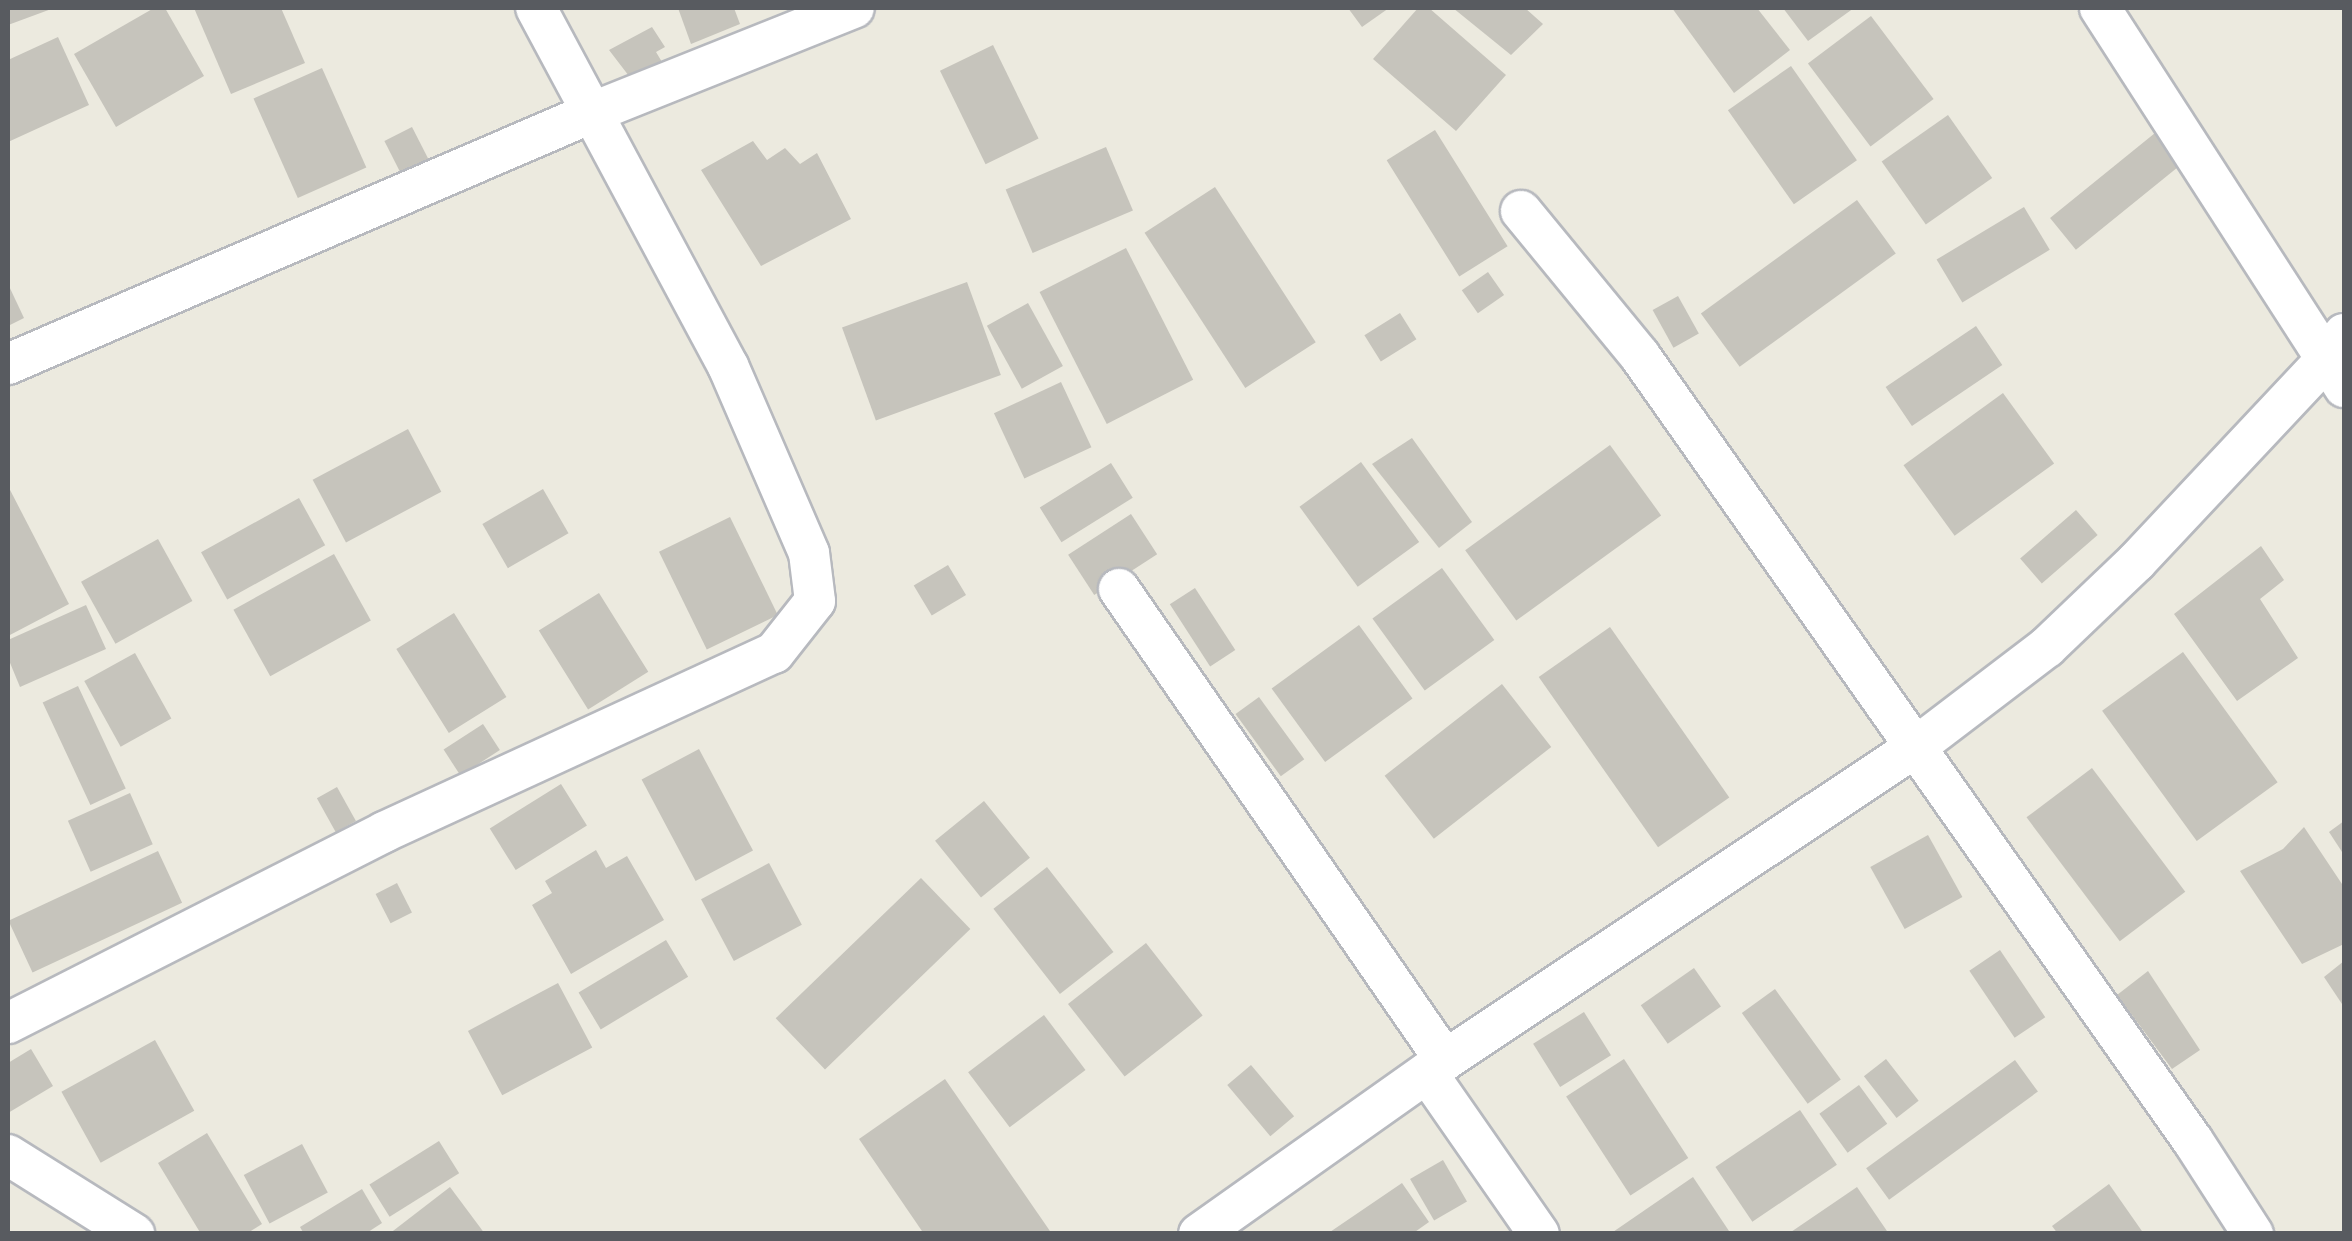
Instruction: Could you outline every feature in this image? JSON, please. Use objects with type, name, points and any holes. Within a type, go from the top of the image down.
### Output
[{"type":"street","points":[[8,1024],[384,832],[774,653],[815,602],[809,553],[728,366],[536,8]]},
{"type":"street","points":[[8,364],[591,113],[854,8]]},
{"type":"street","points":[[1199,1234],[1436,1067],[1917,746],[2047,647],[2338,360],[2100,8]]},
{"type":"street","points":[[1521,211],[1640,356],[1917,746],[2253,1234]]},
{"type":"street","points":[[1119,588],[1436,1067],[1539,1234]]},
{"type":"street","points":[[8,1155],[134,1234]]},
{"type":"building","points":[[8,8],[54,8],[8,25]]},
{"type":"building","points":[[154,8],[165,8],[204,76],[116,127],[74,54]]},
{"type":"building","points":[[194,8],[281,8],[305,63],[231,94]]},
{"type":"building","points":[[678,8],[734,8],[740,24],[691,44]]},
{"type":"building","points":[[1348,8],[1389,8],[1362,27]]},
{"type":"building","points":[[1418,8],[1429,8],[1506,75],[1456,131],[1373,59]]},
{"type":"building","points":[[1453,8],[1525,8],[1543,24],[1511,55]]},
{"type":"building","points":[[1672,8],[1757,8],[1790,50],[1734,93]]},
{"type":"building","points":[[1783,8],[1854,8],[1808,41]]},
{"type":"building","points":[[1871,16],[1934,99],[1870,147],[1808,64]]},
{"type":"building","points":[[652,27],[665,47],[656,52],[662,62],[632,80],[609,50]]},
{"type":"building","points":[[58,37],[89,105],[8,142],[8,60]]},
{"type":"building","points":[[993,45],[1039,138],[986,164],[940,71]]},
{"type":"building","points":[[1791,66],[1857,160],[1794,204],[1728,110]]},
{"type":"building","points":[[322,68],[366,168],[298,198],[253,99]]},
{"type":"building","points":[[1948,115],[1992,178],[1926,225],[1882,161]]},
{"type":"building","points":[[412,127],[429,161],[402,175],[384,141]]},
{"type":"building","points":[[1435,130],[1508,246],[1459,276],[1387,160]]},
{"type":"building","points":[[2155,133],[2181,165],[2076,250],[2050,218]]},
{"type":"building","points":[[753,141],[767,160],[785,148],[800,164],[817,153],[851,219],[761,266],[701,170]]},
{"type":"building","points":[[1106,147],[1133,211],[1033,253],[1006,190]]},
{"type":"building","points":[[1215,187],[1316,342],[1245,388],[1145,233]]},
{"type":"building","points":[[1857,200],[1896,253],[1740,367],[1701,313]]},
{"type":"building","points":[[2024,207],[2050,250],[1962,302],[1937,260]]},
{"type":"building","points":[[1126,248],[1193,380],[1107,424],[1040,292]]},
{"type":"building","points":[[1488,272],[1504,295],[1478,313],[1462,290]]},
{"type":"building","points":[[967,282],[1001,375],[876,421],[842,327]]},
{"type":"building","points":[[8,284],[24,318],[8,326]]},
{"type":"building","points":[[1678,296],[1699,334],[1673,348],[1653,310]]},
{"type":"building","points":[[1028,303],[1063,366],[1022,389],[987,326]]},
{"type":"building","points":[[1400,313],[1416,339],[1381,362],[1364,335]]},
{"type":"building","points":[[1976,326],[2002,365],[1912,426],[1886,387]]},
{"type":"building","points":[[1061,382],[1091,447],[1024,479],[994,413]]},
{"type":"building","points":[[2003,393],[2054,463],[1955,536],[1903,465]]},
{"type":"building","points":[[408,429],[441,492],[346,542],[313,480]]},
{"type":"building","points":[[1412,438],[1472,522],[1439,548],[1372,464]]},
{"type":"building","points":[[1610,445],[1661,515],[1516,621],[1465,550]]},
{"type":"building","points":[[1361,462],[1419,542],[1358,587],[1300,507]]},
{"type":"building","points":[[1111,463],[1133,498],[1061,542],[1040,508]]},
{"type":"building","points":[[8,486],[69,604],[8,636]]},
{"type":"building","points":[[543,489],[568,533],[508,568],[482,524]]},
{"type":"building","points":[[299,498],[325,545],[227,600],[201,552]]},
{"type":"building","points":[[2076,510],[2098,535],[2042,583],[2020,559]]},
{"type":"building","points":[[1131,514],[1157,554],[1094,595],[1068,555]]},
{"type":"building","points":[[730,517],[778,615],[707,650],[659,552]]},
{"type":"building","points":[[158,539],[192,601],[115,644],[81,582]]},
{"type":"building","points":[[2261,546],[2284,580],[2260,599],[2298,658],[2237,701],[2174,614]]},
{"type":"building","points":[[334,554],[371,620],[270,676],[233,610]]},
{"type":"building","points":[[948,565],[966,595],[932,616],[914,586]]},
{"type":"building","points":[[1442,568],[1494,640],[1425,691],[1372,619]]},
{"type":"building","points":[[1195,588],[1235,650],[1210,666],[1170,604]]},
{"type":"building","points":[[599,593],[648,672],[588,709],[539,631]]},
{"type":"building","points":[[86,605],[106,649],[20,687],[8,658],[8,640]]},
{"type":"building","points":[[454,613],[506,697],[449,733],[396,649]]},
{"type":"building","points":[[1359,625],[1412,699],[1325,762],[1272,688]]},
{"type":"building","points":[[1610,627],[1729,797],[1658,847],[1539,677]]},
{"type":"building","points":[[2183,652],[2278,782],[2197,841],[2102,711]]},
{"type":"building","points":[[135,653],[171,719],[121,747],[84,681]]},
{"type":"building","points":[[1502,684],[1551,747],[1434,839],[1385,776]]},
{"type":"building","points":[[78,686],[126,788],[90,805],[43,702]]},
{"type":"building","points":[[1259,697],[1304,759],[1281,776],[1236,714]]},
{"type":"building","points":[[483,724],[500,750],[460,776],[444,750]]},
{"type":"building","points":[[699,749],[753,851],[696,881],[642,780]]},
{"type":"building","points":[[2092,768],[2185,892],[2120,941],[2027,817]]},
{"type":"building","points":[[561,784],[587,826],[516,870],[490,829]]},
{"type":"building","points":[[337,787],[356,821],[336,832],[317,798]]},
{"type":"building","points":[[130,793],[153,844],[91,872],[68,821]]},
{"type":"building","points":[[984,801],[1030,858],[981,897],[935,841]]},
{"type":"building","points":[[2344,821],[2344,855],[2329,832]]},
{"type":"building","points":[[2304,827],[2344,887],[2344,944],[2302,964],[2240,871],[2283,849]]},
{"type":"building","points":[[1928,835],[1962,897],[1905,929],[1870,867]]},
{"type":"building","points":[[596,850],[606,868],[627,856],[664,920],[571,974],[532,905],[552,893],[545,881]]},
{"type":"building","points":[[158,851],[182,903],[33,972],[8,921]]},
{"type":"building","points":[[769,863],[802,925],[734,961],[701,899]]},
{"type":"building","points":[[1047,867],[1113,952],[1060,994],[993,909]]},
{"type":"building","points":[[921,878],[970,929],[825,1069],[776,1018]]},
{"type":"building","points":[[397,883],[412,912],[391,923],[376,894]]},
{"type":"building","points":[[666,940],[688,977],[601,1029],[579,993]]},
{"type":"building","points":[[1146,943],[1203,1015],[1125,1076],[1068,1004]]},
{"type":"building","points":[[2000,950],[2045,1017],[2015,1038],[1969,971]]},
{"type":"building","points":[[2344,961],[2344,1007],[2324,977]]},
{"type":"building","points":[[1694,968],[1721,1007],[1668,1044],[1641,1005]]},
{"type":"building","points":[[2148,971],[2200,1050],[2172,1069],[2117,995]]},
{"type":"building","points":[[558,983],[592,1047],[502,1095],[468,1031]]},
{"type":"building","points":[[1775,989],[1841,1080],[1808,1104],[1742,1013]]},
{"type":"building","points":[[1584,1012],[1611,1055],[1560,1087],[1533,1044]]},
{"type":"building","points":[[1044,1015],[1086,1070],[1010,1127],[968,1072]]},
{"type":"building","points":[[155,1040],[194,1111],[101,1163],[61,1092]]},
{"type":"building","points":[[31,1049],[53,1086],[8,1113],[8,1063]]},
{"type":"building","points":[[1624,1059],[1688,1158],[1630,1196],[1566,1097]]},
{"type":"building","points":[[1886,1059],[1919,1101],[1897,1118],[1864,1076]]},
{"type":"building","points":[[2015,1060],[2038,1092],[1889,1200],[1866,1168]]},
{"type":"building","points":[[1251,1065],[1294,1116],[1270,1136],[1227,1085]]},
{"type":"building","points":[[945,1079],[1052,1234],[924,1234],[859,1139]]},
{"type":"building","points":[[1859,1085],[1887,1124],[1848,1153],[1819,1114]]},
{"type":"building","points":[[1800,1110],[1837,1165],[1752,1222],[1715,1167]]},
{"type":"building","points":[[207,1133],[262,1224],[246,1234],[201,1234],[158,1163]]},
{"type":"building","points":[[439,1141],[459,1173],[390,1217],[369,1184]]},
{"type":"building","points":[[302,1144],[328,1193],[270,1224],[244,1175]]},
{"type":"building","points":[[1443,1160],[1467,1202],[1434,1221],[1410,1179]]},
{"type":"building","points":[[1693,1177],[1731,1234],[1610,1234]]},
{"type":"building","points":[[1402,1183],[1429,1222],[1412,1234],[1327,1234]]},
{"type":"building","points":[[2109,1184],[2144,1234],[2058,1234],[2052,1226]]},
{"type":"building","points":[[450,1187],[485,1234],[389,1234]]},
{"type":"building","points":[[1857,1187],[1889,1234],[1788,1234]]},
{"type":"building","points":[[362,1189],[382,1223],[365,1234],[304,1234],[300,1227]]}]
